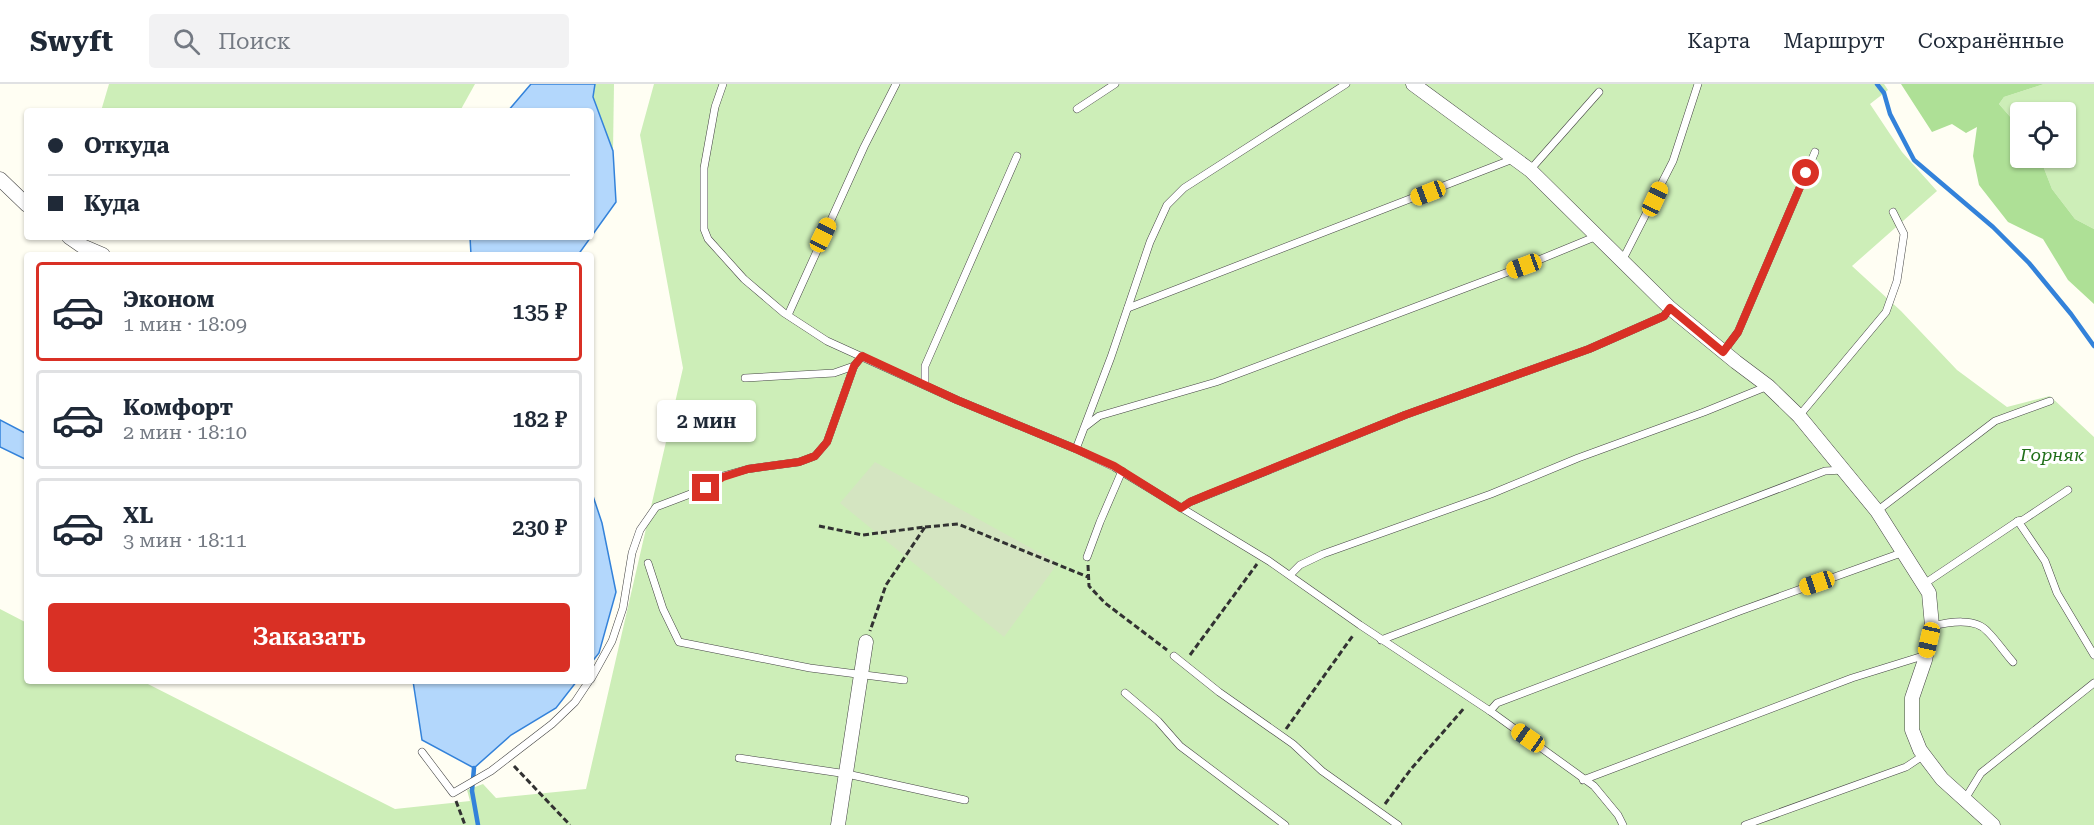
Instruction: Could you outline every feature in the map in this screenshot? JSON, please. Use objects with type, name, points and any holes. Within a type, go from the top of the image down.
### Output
[{"type":"street","points":[[1420,86],[1530,170],[1670,308],[1768,386],[1798,416],[1877,511],[1929,593],[1932,626],[1912,698],[1912,730],[1924,755],[1942,779],[1993,825]]},
{"type":"street","points":[[0,178],[24,202]]},
{"type":"street","points":[[73,240],[96,252]]},
{"type":"street","points":[[838,825],[866,642]]},
{"type":"lane","points":[[723,84],[715,107],[704,168],[704,229],[708,239],[744,279],[788,315],[827,341],[1122,471],[1262,557],[1360,626],[1490,711],[1594,786],[1618,815],[1623,825]]},
{"type":"lane","points":[[788,315],[864,147],[896,84]]},
{"type":"lane","points":[[1077,109],[1115,84]]},
{"type":"lane","points":[[1076,449],[1128,308],[1149,242],[1167,205],[1184,188],[1346,84]]},
{"type":"lane","points":[[1622,261],[1673,161],[1698,84]]},
{"type":"lane","points":[[1530,170],[1599,92]]},
{"type":"lane","points":[[1723,352],[1738,332],[1815,152]]},
{"type":"lane","points":[[925,385],[925,366],[1017,156]]},
{"type":"lane","points":[[1128,308],[1513,159]]},
{"type":"lane","points":[[1798,416],[1886,312],[1897,281],[1904,234],[1893,212]]},
{"type":"lane","points":[[1086,426],[1099,416],[1216,382],[1524,266],[1597,236]]},
{"type":"lane","points":[[1181,508],[1211,493],[1394,420],[1589,349],[1664,316],[1670,308]]},
{"type":"lane","points":[[594,673],[612,642],[623,608],[632,554],[640,530],[656,507],[706,488],[723,477],[748,469],[799,462],[815,456],[827,442],[854,366],[862,356]]},
{"type":"lane","points":[[745,378],[834,373],[854,366]]},
{"type":"lane","points":[[1290,575],[1300,565],[1323,554],[1491,494],[1768,386]]},
{"type":"lane","points":[[1877,511],[1995,421],[2050,401]]},
{"type":"lane","points":[[1381,640],[1825,471],[1843,470]]},
{"type":"lane","points":[[1087,557],[1122,471]]},
{"type":"lane","points":[[1924,584],[2068,490]]},
{"type":"lane","points":[[2018,521],[2045,561],[2057,593],[2094,655]]},
{"type":"lane","points":[[1490,711],[1497,703],[1508,698],[1740,610],[1904,552]]},
{"type":"lane","points":[[648,564],[663,609],[679,642],[810,668],[904,680]]},
{"type":"lane","points":[[1932,626],[1959,621],[1974,624],[1987,630],[1997,646],[2013,662]]},
{"type":"lane","points":[[1583,780],[1852,678],[1926,654]]},
{"type":"lane","points":[[1174,656],[1219,693],[1281,736],[1322,771],[1398,825]]},
{"type":"lane","points":[[1965,799],[1981,773],[2094,683]]},
{"type":"lane","points":[[422,752],[453,793],[491,771],[552,724],[575,702],[587,684]]},
{"type":"lane","points":[[1125,693],[1158,721],[1180,746],[1285,825]]},
{"type":"lane","points":[[1745,825],[1906,767],[1924,755]]},
{"type":"lane","points":[[739,758],[847,774],[964,800]]},
{"type":"path","points":[[819,526],[862,535],[958,524],[1088,577]]},
{"type":"path","points":[[866,642],[886,585],[925,527]]},
{"type":"path","points":[[1087,557],[1089,586],[1105,603],[1174,656]]},
{"type":"path","points":[[1183,663],[1262,557]]},
{"type":"path","points":[[1281,736],[1360,626]]},
{"type":"path","points":[[1379,812],[1412,768],[1472,699]]},
{"type":"path","points":[[506,759],[570,825]]},
{"type":"path","points":[[453,793],[465,825]]},
{"type":"green space","points":[[109,84],[475,84],[462,108],[102,108]]},
{"type":"green space","points":[[595,84],[614,84],[613,151],[593,97]]},
{"type":"green space","name":"Горняк","points":[[654,84],[1884,84],[1888,90],[1870,104],[1902,152],[1937,191],[1852,266],[1901,311],[1957,370],[2007,407],[2050,396],[2094,437],[2094,825],[0,825],[0,609],[24,621],[24,684],[148,684],[395,809],[470,801],[467,790],[483,784],[496,798],[586,789],[683,368],[640,135]]},
{"type":"green space","points":[[1901,84],[2044,84],[2004,97],[1999,104],[2010,117],[2010,168],[2044,168],[2052,189],[2075,219],[2094,229],[2094,304],[2068,280],[2043,239],[2008,222],[1979,185],[1973,156],[1977,127],[1966,133],[1952,124],[1932,132]]},
{"type":"green space","points":[[2044,84],[2094,84],[2094,229],[2075,219],[2052,189],[2044,168],[2076,168],[2076,102],[2010,102],[2010,117],[1999,104],[2004,97]]},
{"type":"green space","points":[[875,462],[1058,563],[1004,637],[840,503]]},
{"type":"water","points":[[531,84],[595,84],[593,97],[613,151],[616,202],[594,233],[594,108],[511,108]]},
{"type":"water","points":[[470,240],[589,240],[580,252],[471,252]]},
{"type":"water","points":[[0,420],[24,432],[24,459],[0,447]]},
{"type":"water","points":[[594,499],[602,523],[616,592],[599,653],[594,659]]},
{"type":"water","points":[[413,684],[575,684],[556,708],[511,735],[474,768],[422,740]]},
{"type":"waterway","points":[[1877,84],[1884,93],[1890,114],[1914,160],[1993,227],[2029,263],[2094,346]]},
{"type":"waterway","points":[[474,768],[472,791],[478,825]]},
{"type":"route","points":[[706,488],[723,477],[748,469],[799,462],[815,456],[827,442],[854,366],[862,356],[957,400],[1114,466],[1181,508],[1190,502],[1285,462],[1405,415],[1589,349],[1664,316],[1670,308],[1723,352],[1738,332],[1806,173]]}]
